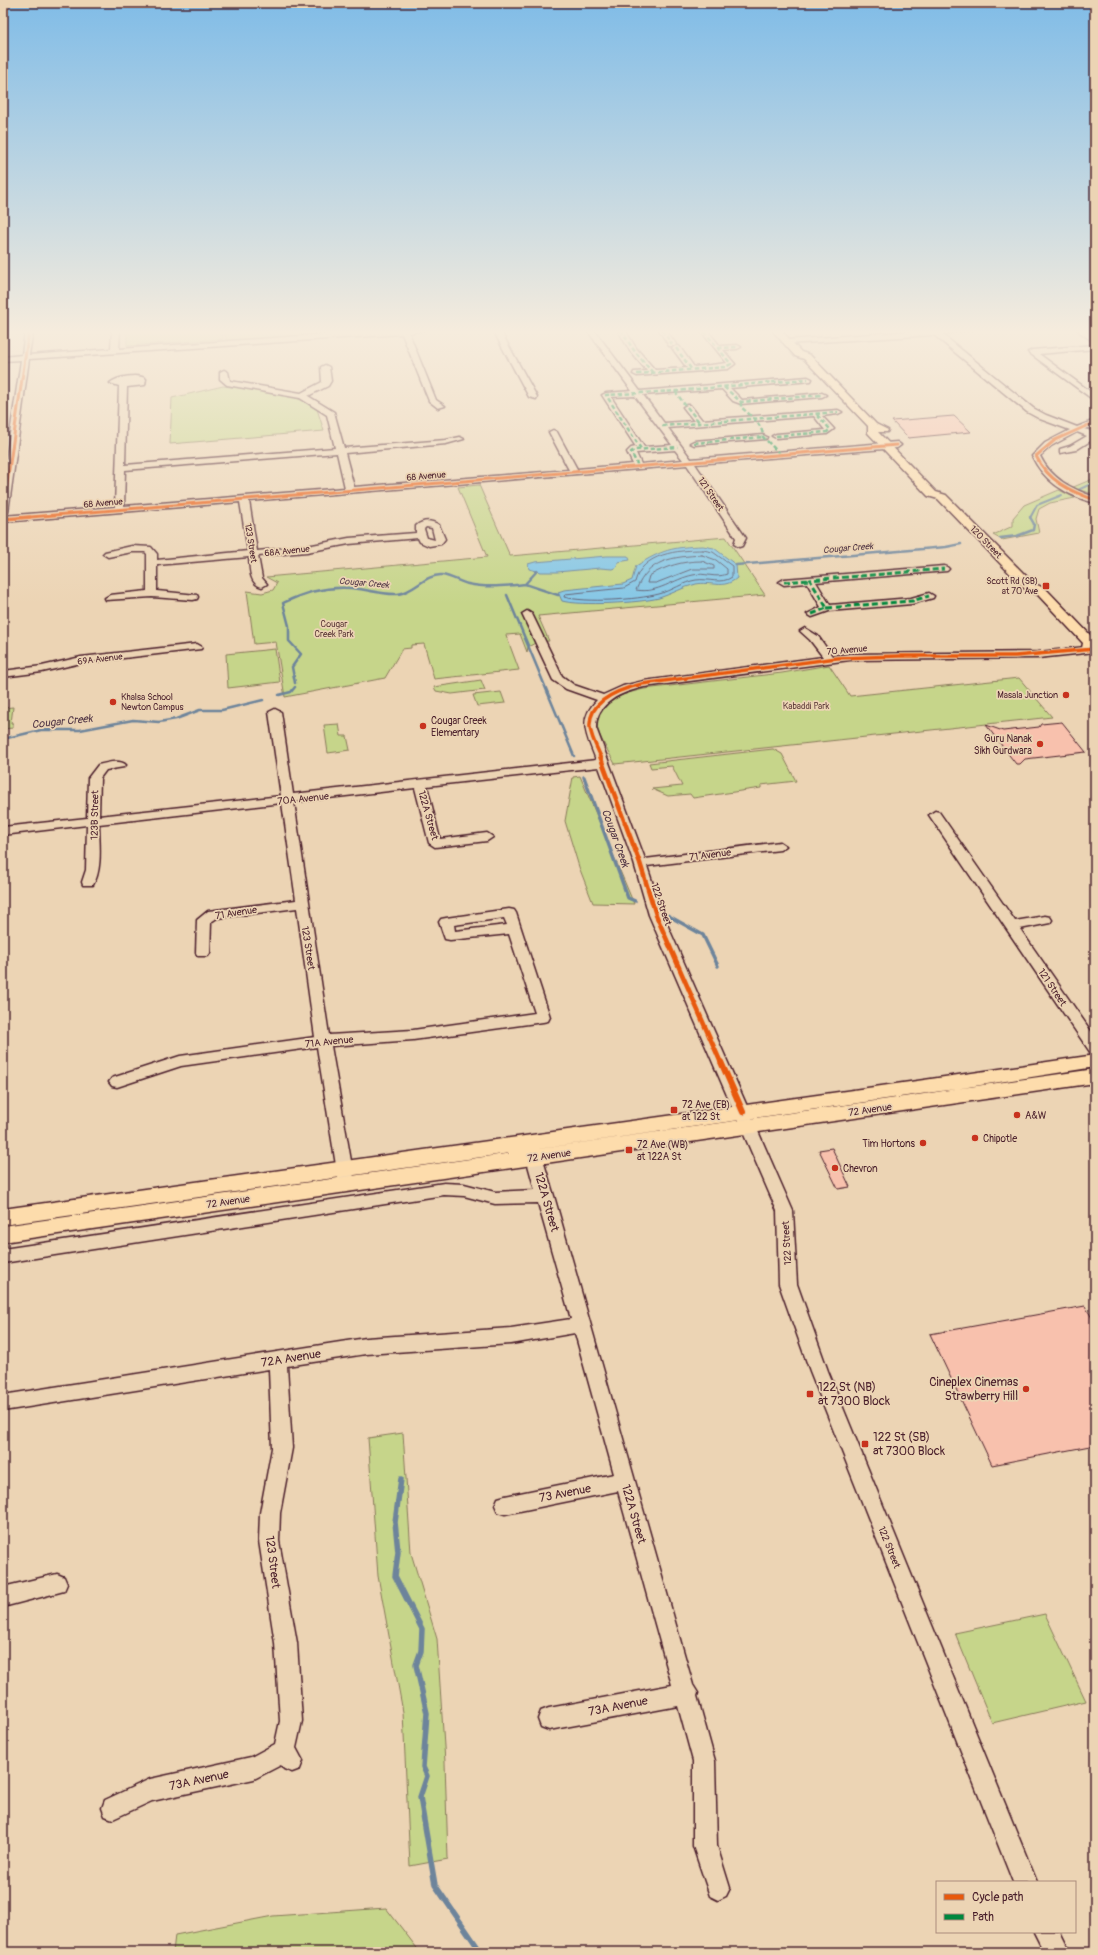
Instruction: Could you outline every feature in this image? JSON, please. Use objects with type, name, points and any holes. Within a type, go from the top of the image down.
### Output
[{"type":"main road","name":"120 Street","points":[[868,421],[873,426],[883,430],[944,492],[942,497]]},
{"type":"main road","name":"120 Street","points":[[873,426],[872,431],[932,494],[942,497],[1029,586],[1028,593],[1058,625],[1077,644],[1092,651]]},
{"type":"main road","name":"72 Avenue","points":[[3,1217],[345,1176],[532,1150],[746,1119],[1095,1061]]},
{"type":"main road","name":"72 Avenue","points":[[746,1119],[1095,1076]]},
{"type":"main road","name":"72 Avenue","points":[[3,1234],[345,1176]]},
{"type":"street","points":[[3,512],[16,421]]},
{"type":"street","points":[[119,509],[122,421]]},
{"type":"street","points":[[334,421],[350,490]]},
{"type":"street","points":[[623,421],[641,449]]},
{"type":"street","name":"121 Street","points":[[658,421],[741,538],[739,544]]},
{"type":"street","points":[[662,426],[724,421]]},
{"type":"street","points":[[756,421],[763,431],[764,437],[780,454]]},
{"type":"street","points":[[776,436],[827,432],[830,429],[823,421]]},
{"type":"street","points":[[1057,421],[1094,435]]},
{"type":"street","points":[[1095,422],[1042,448],[1036,456],[1044,473],[1052,480],[1081,496],[1095,500]]},
{"type":"street","points":[[553,432],[574,471]]},
{"type":"street","points":[[1063,451],[1073,448],[1094,435]]},
{"type":"street","points":[[694,443],[764,437]]},
{"type":"street","points":[[121,468],[446,442],[460,438]]},
{"type":"street","name":"68 Avenue","points":[[3,519],[897,445]]},
{"type":"street","points":[[638,466],[630,452],[641,449],[678,447]]},
{"type":"street","name":"123 Street","points":[[244,499],[256,579],[262,584]]},
{"type":"street","name":"68A Avenue","points":[[152,563],[307,549],[349,541],[421,534]]},
{"type":"street","points":[[108,554],[132,549],[148,549],[152,554],[152,594]]},
{"type":"street","points":[[784,582],[944,569]]},
{"type":"street","points":[[810,580],[827,608]]},
{"type":"street","points":[[110,598],[125,595],[152,594],[193,597]]},
{"type":"street","points":[[812,614],[827,608],[912,601],[930,596]]},
{"type":"street","points":[[527,614],[557,678],[570,687],[604,699]]},
{"type":"street","points":[[805,631],[814,638],[829,659]]},
{"type":"street","name":"69A Avenue","points":[[3,674],[42,669],[82,660],[197,647]]},
{"type":"street","name":"70 Avenue","points":[[604,699],[627,688],[644,684],[780,668],[829,659],[879,656],[1038,655],[1092,651]]},
{"type":"street","name":"122 Street","points":[[604,699],[596,707],[590,719],[590,728],[640,863],[656,915],[785,1211],[788,1284],[819,1371],[1025,1881]]},
{"type":"street","name":"123 Street","points":[[275,712],[302,903],[345,1176]]},
{"type":"street","name":"70A Avenue","points":[[3,832],[602,763]]},
{"type":"street","name":"123B Street","points":[[88,882],[92,870],[94,778],[102,767],[120,765]]},
{"type":"street","name":"122A Street","points":[[420,784],[435,843],[487,837]]},
{"type":"street","name":"121 Street","points":[[935,815],[1095,1048]]},
{"type":"street","name":"71 Avenue","points":[[640,863],[780,846]]},
{"type":"street","name":"71 Avenue","points":[[203,953],[204,920],[213,914],[302,903]]},
{"type":"street","points":[[1011,926],[1046,920]]},
{"type":"street","name":"71A Avenue","points":[[117,1082],[180,1060],[323,1041],[413,1035],[543,1017],[533,982],[513,929]]},
{"type":"street","name":"122A Street","points":[[532,1150],[704,1761],[705,1846],[718,1888]]},
{"type":"street","name":"72 Avenue","points":[[3,1256],[444,1189],[464,1190],[495,1198],[546,1196]]},
{"type":"street","name":"72A Avenue","points":[[3,1404],[366,1346],[511,1336],[581,1325]]},
{"type":"street","name":"123 Street","points":[[278,1360],[282,1448],[270,1513],[269,1542],[286,1643],[291,1721],[288,1756]]},
{"type":"street","name":"73 Avenue","points":[[505,1505],[625,1481]]},
{"type":"street","points":[[3,1597],[57,1584]]},
{"type":"street","name":"73A Avenue","points":[[549,1719],[686,1693]]},
{"type":"street","name":"73A Avenue","points":[[113,1808],[150,1790],[254,1768],[288,1756]]},
{"type":"street","points":[[1047,1933],[1058,1952]]},
{"type":"green space","points":[[171,421],[321,421],[324,431],[170,444]]},
{"type":"green space","points":[[1095,478],[1095,494],[1071,488]]},
{"type":"green space","name":"Cougar Creek Park","points":[[479,485],[510,556],[726,537],[765,595],[538,616],[549,641],[537,642],[528,647],[527,652],[520,634],[506,635],[519,670],[434,679],[424,644],[411,645],[411,648],[402,649],[385,678],[285,697],[276,642],[254,644],[247,591],[262,593],[273,590],[277,583],[266,577],[487,557],[458,487]]},
{"type":"green space","points":[[1059,490],[1075,498],[1050,503],[1039,509],[1036,519],[1039,533],[1002,540],[993,535],[1013,526],[1013,518],[1024,505]]},
{"type":"green space","points":[[275,649],[280,682],[228,688],[226,654]]},
{"type":"green space","name":"Kabaddi Park","points":[[829,665],[850,696],[1019,678],[1052,717],[615,764],[602,740],[598,729],[597,717],[600,710],[606,704],[629,693],[644,689],[782,673]]},
{"type":"green space","points":[[481,680],[485,690],[452,694],[436,691],[434,687]]},
{"type":"green space","points":[[501,692],[505,703],[477,706],[473,695]]},
{"type":"green space","points":[[13,707],[11,723],[13,723],[13,728],[3,729],[3,708]]},
{"type":"green space","points":[[339,724],[341,736],[347,736],[350,750],[328,753],[324,725]]},
{"type":"green space","points":[[773,749],[782,754],[796,781],[761,785],[761,788],[693,798],[690,794],[668,796],[652,789],[682,786],[672,766],[651,768],[649,763]]},
{"type":"green space","points":[[580,776],[634,904],[593,903],[579,867],[565,821],[573,777]]},
{"type":"green space","points":[[403,1433],[411,1553],[437,1639],[445,1762],[448,1859],[410,1866],[403,1712],[378,1576],[368,1438]]},
{"type":"green space","points":[[1045,1614],[1086,1701],[992,1723],[955,1633]]},
{"type":"green space","points":[[386,1908],[420,1952],[173,1952],[175,1935],[273,1916]]},
{"type":"water","points":[[703,546],[714,548],[736,565],[737,578],[727,584],[696,584],[659,598],[625,602],[596,604],[571,603],[562,601],[558,592],[564,590],[623,584],[632,580],[636,566],[653,556],[668,550],[683,547]]},
{"type":"water","points":[[607,556],[628,556],[630,560],[618,562],[617,567],[612,569],[600,568],[557,572],[541,572],[529,569],[528,564],[535,562]]},
{"type":"building","points":[[892,421],[960,421],[971,432],[908,438]]},
{"type":"building","name":"Guru Nanak Sikh Gurdwara","points":[[1062,722],[1086,752],[1025,759],[1020,764],[1016,764],[986,725],[1003,731],[1039,727],[1041,724]]},
{"type":"building","name":"Chevron","points":[[832,1148],[850,1187],[838,1189],[819,1150]]},
{"type":"building","name":"Cineplex Cinemas Strawberry Hill","points":[[1085,1306],[1095,1323],[1095,1445],[992,1465],[930,1334]]},
{"type":"waterway","name":"Cougar Creek","points":[[1078,490],[1095,482]]},
{"type":"waterway","name":"Cougar Creek","points":[[1030,517],[1037,505],[1062,495]]},
{"type":"waterway","name":"Cougar Creek","points":[[1000,538],[1017,536],[1033,530],[1034,524],[1030,517]]},
{"type":"waterway","name":"Cougar Creek","points":[[736,565],[946,547],[961,544]]},
{"type":"waterway","name":"Cougar Creek","points":[[525,584],[537,571]]},
{"type":"waterway","name":"Cougar Creek","points":[[295,683],[292,667],[301,654],[289,641],[289,626],[283,603],[301,595],[320,590],[339,588],[398,594],[404,593],[436,575],[442,575],[465,583],[482,586],[525,584]]},
{"type":"waterway","name":"Cougar Creek","points":[[525,584],[558,595]]},
{"type":"waterway","name":"Cougar Creek","points":[[507,595],[574,756]]},
{"type":"waterway","name":"Cougar Creek","points":[[279,695],[291,692],[295,687]]},
{"type":"waterway","name":"Cougar Creek","points":[[3,739],[41,730],[80,730],[133,720],[159,722],[176,719],[200,710],[222,710],[263,700]]},
{"type":"waterway","name":"Cougar Creek","points":[[584,777],[628,898],[635,901]]},
{"type":"waterway","name":"Cougar Creek","points":[[667,915],[703,935],[718,966]]},
{"type":"waterway","points":[[401,1479],[395,1522],[398,1552],[395,1576],[422,1629],[421,1651],[416,1665],[427,1713],[423,1767],[427,1776],[420,1797],[435,1885],[481,1952]]},
{"type":"marked path","points":[[623,421],[641,449]]},
{"type":"marked path","points":[[662,426],[722,421]]},
{"type":"marked path","points":[[756,421],[763,431],[763,437],[780,454]]},
{"type":"marked path","points":[[776,436],[827,432],[830,429],[823,421]]},
{"type":"marked path","points":[[694,443],[763,437]]},
{"type":"marked path","points":[[638,466],[631,452],[634,450],[678,447]]},
{"type":"marked path","points":[[812,614],[827,608],[810,580],[944,569]]},
{"type":"marked path","points":[[784,582],[810,580]]},
{"type":"marked path","points":[[827,608],[912,601],[929,596]]},
{"type":"cycle path","points":[[3,512],[16,421]]},
{"type":"cycle path","points":[[1095,422],[1048,444],[1036,456],[1046,473],[1060,485],[1095,500]]},
{"type":"cycle path","points":[[3,519],[897,445]]},
{"type":"cycle path","points":[[743,1112],[656,915],[640,863],[590,728],[594,711],[601,702],[611,695],[629,687],[642,684],[670,679],[727,674],[822,660],[876,656],[1038,655],[1095,649]]},
{"type":"place","name":"Scott Rd (SB) at 70 Ave","points":[[1046,586]]},
{"type":"place","name":"Masala Junction","points":[[1066,695]]},
{"type":"place","name":"Khalsa School Newton Campus","points":[[113,702]]},
{"type":"place","name":"Cougar Creek Elementary","points":[[423,726]]},
{"type":"place","name":"Guru Nanak Sikh Gurdwara","points":[[1040,744]]},
{"type":"place","name":"72 Ave (EB) at 122 St","points":[[674,1110]]},
{"type":"place","name":"A&W","points":[[1017,1115]]},
{"type":"place","name":"Chipotle","points":[[975,1138]]},
{"type":"place","name":"Tim Hortons","points":[[923,1143]]},
{"type":"place","name":"72 Ave (WB) at 122A St","points":[[629,1150]]},
{"type":"place","name":"Chevron","points":[[835,1168]]},
{"type":"place","name":"Cineplex Cinemas Strawberry Hill","points":[[1026,1389]]},
{"type":"place","name":"122 St (NB) at 7300 Block","points":[[810,1394]]},
{"type":"place","name":"122 St (SB) at 7300 Block","points":[[865,1444]]}]
